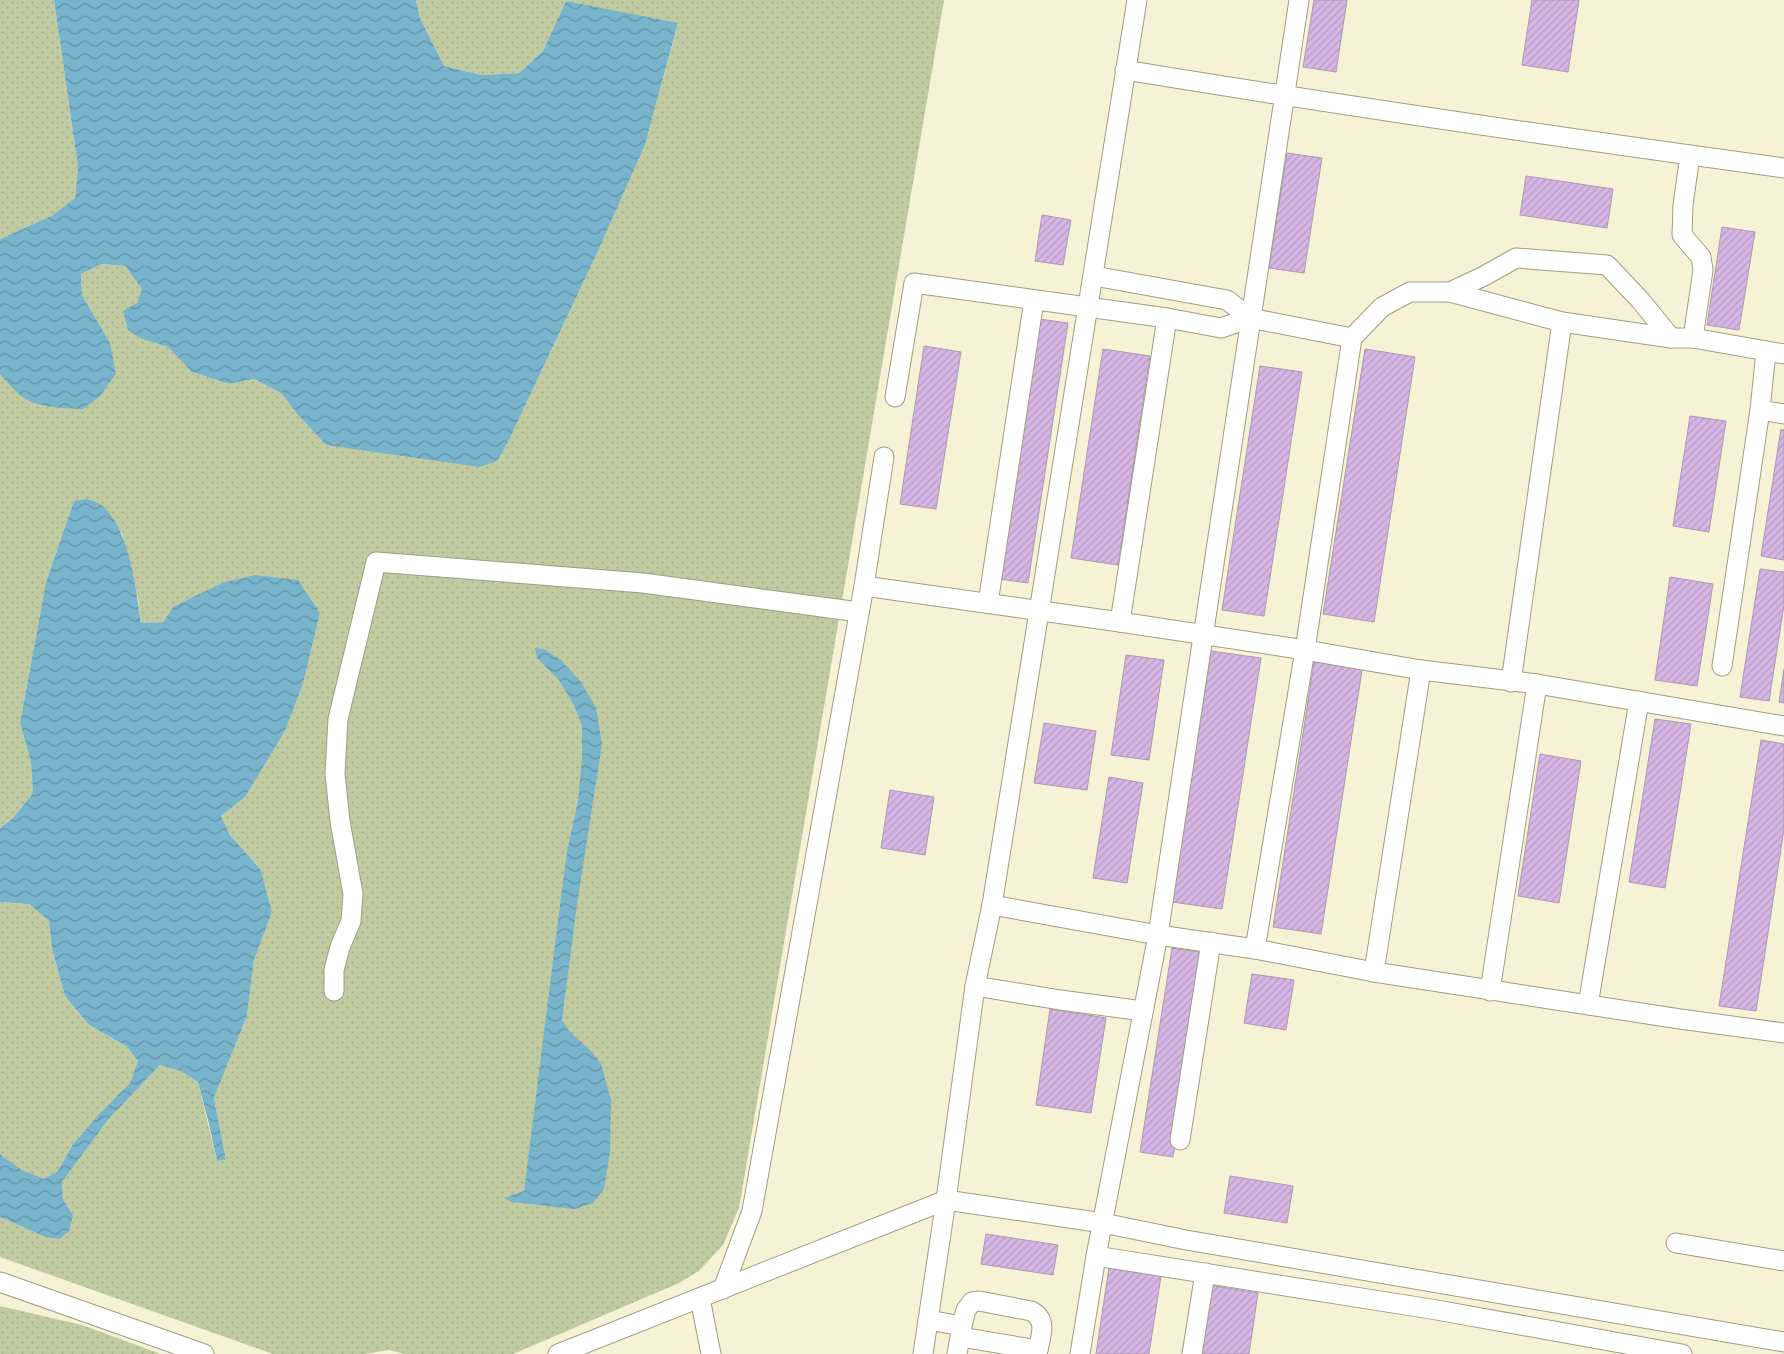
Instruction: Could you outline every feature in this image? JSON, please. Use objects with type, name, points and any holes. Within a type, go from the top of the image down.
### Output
[{"type":"street","points":[[923,1354],[975,986],[992,905],[1137,0]]},
{"type":"street","points":[[1080,1354],[1102,1223],[1158,935],[1299,0]]},
{"type":"street","points":[[1125,70],[1284,96],[1784,168]]},
{"type":"street","points":[[1690,155],[1683,205],[1682,235],[1701,257],[1703,270],[1693,338]]},
{"type":"street","points":[[1450,292],[1516,258],[1607,265],[1641,300],[1671,338]]},
{"type":"street","points":[[1094,276],[1227,300],[1250,318],[1352,338]]},
{"type":"street","points":[[895,397],[914,283],[1167,318],[1221,328],[1250,318]]},
{"type":"street","points":[[1255,949],[1306,650],[1352,338],[1382,306],[1410,292],[1450,292],[1562,322],[1671,338],[1693,338],[1775,352],[1760,410],[1722,666]]},
{"type":"street","points":[[988,603],[1034,300]]},
{"type":"street","points":[[1120,622],[1167,318]]},
{"type":"street","points":[[1511,682],[1562,322]]},
{"type":"street","points":[[1760,410],[1784,414]]},
{"type":"street","points":[[723,1289],[752,1211],[864,586],[884,457]]},
{"type":"street","points":[[334,991],[334,970],[340,947],[351,921],[353,894],[334,774],[338,719],[376,562],[643,583],[859,612]]},
{"type":"street","points":[[864,586],[1306,650],[1421,670],[1537,684],[1784,726]]},
{"type":"street","points":[[1374,972],[1421,670]]},
{"type":"street","points":[[1490,991],[1537,684]]},
{"type":"street","points":[[1588,1005],[1639,702]]},
{"type":"street","points":[[992,905],[1490,991],[1783,1030]]},
{"type":"street","points":[[1180,1140],[1210,942]]},
{"type":"street","points":[[975,986],[1143,1012]]},
{"type":"street","points":[[558,1354],[946,1200],[1102,1223],[1196,1242],[1784,1342]]},
{"type":"street","points":[[1676,1242],[1784,1261]]},
{"type":"street","points":[[1096,1256],[1431,1309],[1682,1354]]},
{"type":"street","points":[[1192,1354],[1205,1273]]},
{"type":"street","points":[[0,1282],[204,1354]]},
{"type":"street","points":[[700,1298],[711,1354]]},
{"type":"street","points":[[928,1320],[960,1339],[1037,1352],[1042,1322],[1038,1314],[1032,1310],[979,1301],[972,1302],[966,1310],[960,1339]]},
{"type":"green space","points":[[0,0],[54,0],[78,167],[75,198],[53,215],[0,239]]},
{"type":"green space","points":[[416,0],[944,0],[739,1208],[723,1245],[699,1271],[677,1284],[513,1354],[405,1354],[389,1350],[365,1354],[273,1354],[0,1257],[0,1217],[45,1237],[73,1215],[63,1199],[62,1182],[108,1120],[160,1065],[180,1071],[198,1082],[217,1161],[226,1160],[214,1098],[247,1016],[254,960],[272,912],[261,870],[230,835],[221,816],[245,796],[285,731],[303,684],[320,613],[173,607],[163,622],[141,623],[138,598],[122,533],[74,501],[46,582],[20,723],[31,762],[33,793],[13,818],[0,828],[0,374],[28,401],[110,343],[82,295],[81,274],[102,264],[125,266],[142,289],[137,303],[142,339],[168,347],[192,372],[229,384],[254,379],[281,393],[298,415],[326,445],[496,461],[508,442],[599,249],[645,145],[678,24],[566,1],[543,51],[519,73],[481,75],[444,66],[420,18]]},
{"type":"green space","points":[[0,902],[29,904],[49,921],[52,949],[65,996],[89,1025],[126,1046],[138,1061],[130,1083],[73,1144],[58,1171],[44,1180],[22,1170],[0,1154]]},
{"type":"green space","points":[[0,1306],[82,1325],[161,1354],[0,1354]]},
{"type":"water","points":[[54,0],[416,0],[420,18],[444,66],[481,75],[519,73],[543,51],[566,1],[678,23],[645,145],[599,249],[508,442],[497,461],[479,467],[326,445],[298,415],[281,393],[254,379],[229,384],[192,372],[168,347],[142,339],[128,330],[123,311],[137,303],[142,289],[125,266],[102,264],[81,274],[82,295],[110,343],[116,374],[100,396],[83,409],[56,407],[29,401],[9,385],[0,374],[0,239],[53,215],[75,198],[78,167]]},
{"type":"water","points":[[87,499],[104,507],[120,531],[130,562],[141,623],[163,622],[173,607],[222,583],[255,575],[298,580],[320,613],[303,684],[285,731],[245,797],[221,816],[230,835],[261,870],[272,912],[254,960],[247,1016],[214,1098],[226,1160],[217,1161],[198,1082],[180,1071],[160,1065],[108,1120],[62,1182],[63,1199],[73,1215],[69,1231],[59,1239],[45,1237],[0,1217],[0,1154],[22,1170],[44,1179],[58,1171],[73,1144],[130,1083],[138,1061],[126,1046],[89,1025],[65,996],[52,949],[49,921],[29,904],[0,902],[0,828],[13,818],[33,793],[31,762],[20,723],[46,582],[74,501]]},
{"type":"water","points":[[535,648],[544,649],[561,660],[581,682],[596,708],[602,744],[577,905],[562,1020],[569,1031],[592,1052],[601,1064],[611,1100],[610,1152],[604,1189],[593,1203],[575,1209],[512,1202],[504,1198],[524,1191],[567,851],[578,801],[582,759],[582,725],[573,703],[558,679],[537,658]]},
{"type":"building","points":[[1314,0],[1347,0],[1336,72],[1303,67]]},
{"type":"building","points":[[1532,0],[1579,0],[1568,72],[1522,65]]},
{"type":"building","points":[[1287,153],[1322,158],[1304,273],[1269,268]]},
{"type":"building","points":[[1526,176],[1613,189],[1607,228],[1520,215]]},
{"type":"building","points":[[1042,215],[1071,220],[1063,265],[1035,261]]},
{"type":"building","points":[[1722,227],[1755,232],[1739,330],[1707,325]]},
{"type":"building","points":[[1039,319],[1068,323],[1028,583],[999,579]]},
{"type":"building","points":[[924,346],[961,352],[936,509],[900,504]]},
{"type":"building","points":[[1103,349],[1150,356],[1118,565],[1071,558]]},
{"type":"building","points":[[1365,349],[1415,357],[1374,622],[1323,614]]},
{"type":"building","points":[[1260,366],[1302,372],[1264,616],[1222,610]]},
{"type":"building","points":[[1690,416],[1726,421],[1709,532],[1673,526]]},
{"type":"building","points":[[1781,429],[1784,430],[1784,560],[1761,556]]},
{"type":"building","points":[[1760,569],[1784,572],[1784,605],[1769,701],[1740,697]]},
{"type":"building","points":[[1670,577],[1713,584],[1697,686],[1655,680]]},
{"type":"building","points":[[1211,651],[1261,658],[1222,909],[1172,902]]},
{"type":"building","points":[[1126,655],[1164,660],[1149,760],[1111,755]]},
{"type":"building","points":[[1315,656],[1363,664],[1321,934],[1273,927]]},
{"type":"building","points":[[1784,669],[1784,703],[1779,702]]},
{"type":"building","points":[[1655,719],[1691,724],[1665,888],[1629,882]]},
{"type":"building","points":[[1044,723],[1096,731],[1087,790],[1034,783]]},
{"type":"building","points":[[1761,740],[1784,744],[1784,829],[1756,1011],[1719,1006]]},
{"type":"building","points":[[1540,754],[1581,761],[1559,903],[1518,896]]},
{"type":"building","points":[[1109,777],[1143,783],[1127,883],[1093,878]]},
{"type":"building","points":[[890,790],[934,797],[925,855],[881,848]]},
{"type":"building","points":[[1172,948],[1205,953],[1173,1157],[1140,1152]]},
{"type":"building","points":[[1252,974],[1294,980],[1286,1030],[1244,1023]]},
{"type":"building","points":[[1050,1009],[1106,1018],[1091,1113],[1036,1105]]},
{"type":"building","points":[[1230,1176],[1293,1186],[1287,1223],[1224,1213]]},
{"type":"building","points":[[986,1234],[1058,1245],[1053,1275],[981,1264]]},
{"type":"building","points":[[1109,1268],[1161,1276],[1149,1354],[1096,1354]]},
{"type":"building","points":[[1208,1285],[1258,1293],[1249,1354],[1197,1354]]}]
